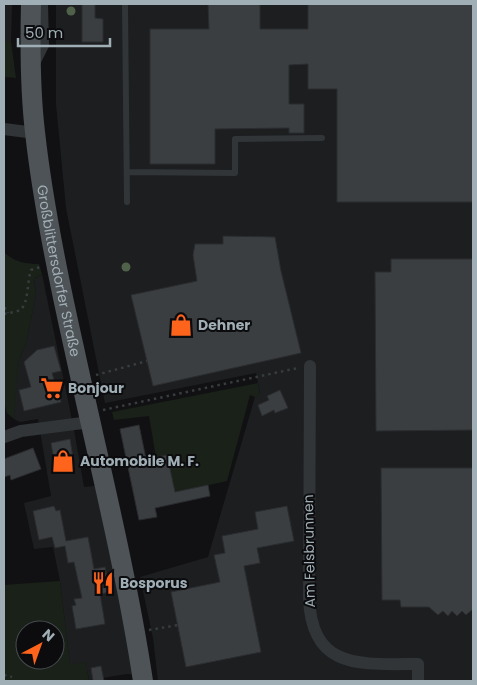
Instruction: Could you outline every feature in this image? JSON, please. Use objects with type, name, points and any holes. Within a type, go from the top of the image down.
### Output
[{"type":"main road","name":"Großblittersdorfer Straße","points":[[31,4],[31,69],[35,133],[60,285],[80,378],[97,416],[143,681]]},
{"type":"street","points":[[31,69],[43,46],[42,4]]},
{"type":"street","points":[[4,129],[35,133]]},
{"type":"street","name":"Am Felsbrunnen","points":[[310,366],[309,613],[312,625],[324,645],[341,659],[365,664],[418,664],[418,681]]},
{"type":"street","points":[[5,432],[21,431],[97,416]]},
{"type":"lane","points":[[125,4],[127,202]]},
{"type":"lane","points":[[127,172],[235,173],[236,139],[322,138]]},
{"type":"path","points":[[4,314],[20,310],[24,305],[29,276],[32,270],[40,268]]},
{"type":"path","points":[[4,308],[7,309],[8,313]]},
{"type":"path","points":[[80,378],[147,361]]},
{"type":"path","points":[[97,416],[310,366]]},
{"type":"path","points":[[136,632],[178,624]]},
{"type":"path","points":[[4,675],[12,677]]},
{"type":"shaded area","points":[[4,4],[12,4],[11,42],[4,41]]},
{"type":"shaded area","points":[[56,4],[473,4],[473,681],[158,681],[153,638],[140,577],[208,557],[255,397],[260,394],[256,373],[105,403],[66,208],[56,104]]},
{"type":"shaded area","points":[[4,41],[11,42],[16,78],[4,77]]},
{"type":"shaded area","points":[[4,252],[20,262],[39,264],[42,274],[34,279],[36,294],[26,344],[19,359],[14,419],[7,413],[4,402]]},
{"type":"shaded area","points":[[42,274],[84,487],[104,485],[142,675],[127,674],[89,680],[86,663],[70,665],[60,581],[53,547],[34,549],[24,503],[51,496],[38,419],[20,422],[14,419],[19,359],[26,344],[36,294],[34,279]]},
{"type":"shaded area","points":[[258,383],[260,395],[255,397],[250,395],[227,481],[173,493],[167,455],[156,457],[149,416],[114,420],[112,412]]},
{"type":"shaded area","points":[[60,581],[65,620],[15,620],[15,670],[65,670],[65,622],[70,664],[86,662],[89,681],[4,681],[4,585]]},
{"type":"building","points":[[82,4],[95,4],[95,18],[103,19],[103,42],[82,42]]},
{"type":"building","points":[[208,4],[260,4],[260,29],[308,29],[308,4],[473,4],[473,202],[337,202],[337,89],[308,89],[308,64],[289,65],[289,104],[304,104],[304,133],[289,133],[289,128],[215,129],[215,164],[150,164],[150,29],[209,29]]},
{"type":"building","points":[[223,236],[275,237],[281,271],[301,353],[153,386],[131,295],[197,281],[193,255],[195,244],[223,244]]},
{"type":"building","points":[[391,259],[473,259],[473,430],[376,431],[375,272],[391,272]]},
{"type":"building","points":[[54,346],[61,371],[52,373],[61,402],[24,411],[19,390],[31,387],[24,362],[37,350]]},
{"type":"building","points":[[280,390],[288,408],[275,413],[274,410],[262,416],[258,405],[269,400],[267,396]]},
{"type":"building","points":[[139,425],[146,459],[167,455],[175,492],[208,485],[210,496],[155,508],[157,517],[139,520],[120,429]]},
{"type":"building","points":[[70,439],[73,458],[54,461],[51,443]]},
{"type":"building","points":[[33,448],[41,469],[11,480],[10,475],[4,477],[4,459]]},
{"type":"building","points":[[381,468],[473,468],[473,609],[466,615],[462,611],[457,616],[452,611],[448,616],[443,611],[438,615],[429,607],[401,607],[400,600],[382,600]]},
{"type":"building","points":[[54,506],[56,511],[60,510],[66,541],[88,537],[94,569],[105,567],[110,592],[100,594],[105,624],[76,629],[72,606],[76,605],[74,599],[82,598],[74,562],[68,563],[65,546],[55,548],[52,537],[39,540],[33,511]]},
{"type":"building","points":[[287,506],[294,541],[257,548],[260,563],[244,566],[261,652],[186,667],[171,592],[220,582],[214,555],[225,553],[222,536],[258,529],[255,512]]},
{"type":"building","points":[[101,666],[104,681],[93,681],[91,668]]},
{"type":"place","name":"Dehner","points":[[181,325]]},
{"type":"place","name":"Bonjour","points":[[52,388]]},
{"type":"place","name":"Automobile M. F.","points":[[63,461]]},
{"type":"place","name":"Bosporus","points":[[103,583]]}]
